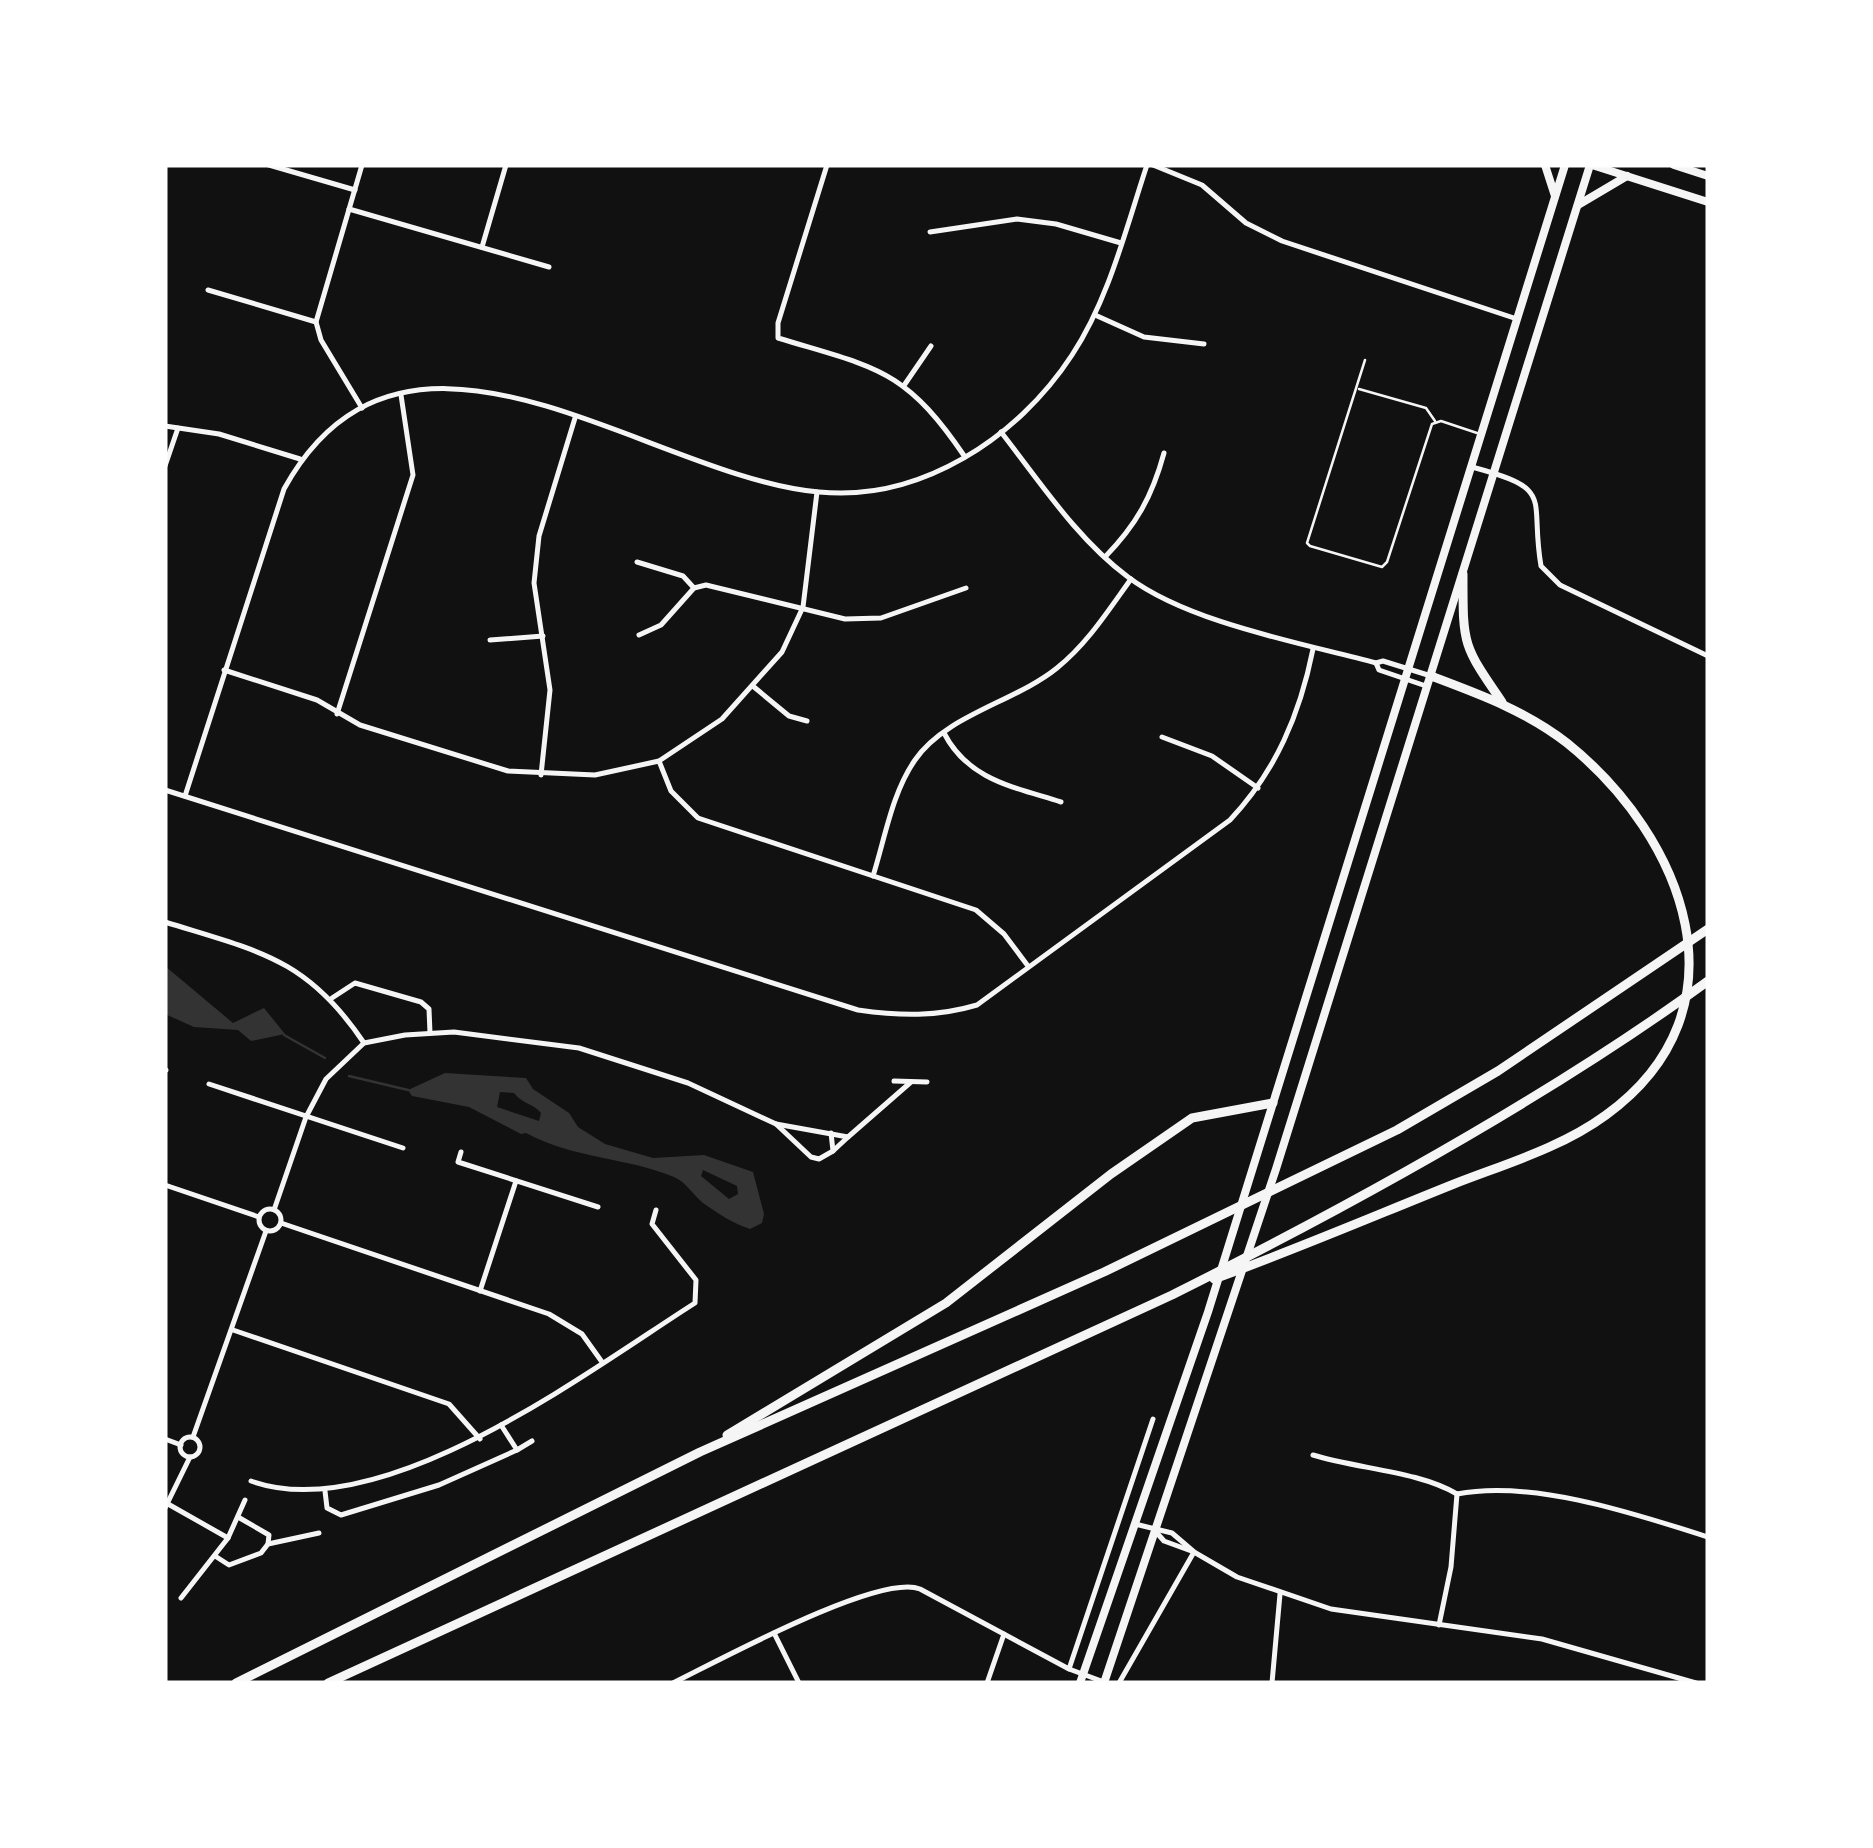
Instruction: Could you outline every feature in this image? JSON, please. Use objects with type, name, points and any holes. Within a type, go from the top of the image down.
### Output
[{"type":"highway","points":[[1462,574],[1463,629],[1470,660],[1504,704]]},
{"type":"highway","points":[[1172,1294],[1286,1253],[1560,1142],[1606,1115],[1646,1076],[1672,1034],[1686,982],[1687,930],[1671,870],[1643,822],[1592,764],[1535,721],[1504,704],[1430,681]]},
{"type":"highway","points":[[236,1683],[700,1452],[1298,1180],[1498,1072],[1708,929]]},
{"type":"highway","points":[[328,1683],[1290,1236],[1630,1037],[1708,980]]},
{"type":"highway","points":[[700,1452],[946,1303],[1111,1174],[1192,1118],[1274,1103]]},
{"type":"main road","points":[[1545,165],[1555,196]]},
{"type":"main road","points":[[1081,1679],[1274,1103],[1565,165]]},
{"type":"main road","points":[[1104,1683],[1156,1533],[1430,681],[1591,165],[1708,202]]},
{"type":"main road","points":[[1674,165],[1708,176]]},
{"type":"main road","points":[[1578,206],[1627,176]]},
{"type":"main road","points":[[1530,277],[1553,285]]},
{"type":"street","points":[[270,165],[355,190]]},
{"type":"street","points":[[362,165],[316,322],[321,340],[362,408]]},
{"type":"street","points":[[482,246],[506,165]]},
{"type":"street","points":[[827,165],[778,323],[778,338],[856,361],[905,384],[938,416],[965,457]]},
{"type":"street","points":[[185,796],[270,524],[300,459],[362,408],[401,394],[432,387],[474,387],[783,487],[849,494],[900,486],[965,457],[1001,432],[1032,406],[1062,368],[1095,314],[1150,165],[1202,185],[1246,223],[1282,242],[1518,319]]},
{"type":"street","points":[[349,209],[548,267]]},
{"type":"street","points":[[930,232],[1016,219],[1056,224],[1121,243]]},
{"type":"street","points":[[208,290],[316,322]]},
{"type":"street","points":[[1095,314],[1144,336],[1204,344]]},
{"type":"street","points":[[905,384],[931,346]]},
{"type":"street","points":[[338,714],[413,474],[401,394]]},
{"type":"street","points":[[541,775],[550,690],[534,582],[538,536],[575,418]]},
{"type":"street","points":[[165,426],[244,441],[300,459]]},
{"type":"street","points":[[165,466],[178,428]]},
{"type":"street","points":[[1001,432],[1080,533],[1130,580],[1180,604],[1314,649],[1376,664],[1383,661],[1430,681]]},
{"type":"street","points":[[1105,557],[1137,523],[1154,491],[1164,453]]},
{"type":"street","points":[[1472,467],[1523,483],[1538,505],[1541,566],[1560,585],[1708,656]]},
{"type":"street","points":[[224,670],[317,700],[338,714],[508,771],[595,775],[659,761],[722,719],[782,652],[803,607],[817,492]]},
{"type":"street","points":[[637,562],[683,576],[694,588]]},
{"type":"street","points":[[873,876],[902,782],[917,756],[944,733],[1056,669],[1083,644],[1130,580]]},
{"type":"street","points":[[639,636],[661,625],[694,588],[706,585],[845,618],[881,618],[966,588]]},
{"type":"street","points":[[490,640],[543,636]]},
{"type":"street","points":[[165,790],[858,1010],[898,1016],[950,1013],[977,1005],[1221,828],[1258,788],[1296,717],[1314,649]]},
{"type":"street","points":[[754,687],[789,716],[807,721]]},
{"type":"street","points":[[944,733],[966,766],[991,780],[1060,802]]},
{"type":"street","points":[[1162,737],[1212,756],[1258,788]]},
{"type":"street","points":[[659,761],[671,791],[698,818],[976,910],[1004,934],[1028,966]]},
{"type":"street","points":[[165,922],[270,955],[308,977],[332,998],[364,1043]]},
{"type":"street","points":[[332,998],[355,983],[421,1002],[429,1010],[430,1033]]},
{"type":"street","points":[[602,1362],[582,1334],[566,1322],[281,1224],[274,1210],[306,1117],[326,1079],[364,1043],[430,1033],[515,1036],[579,1048],[688,1083],[776,1124],[848,1137]]},
{"type":"street","points":[[894,1082],[927,1082]]},
{"type":"street","points":[[776,1124],[811,1157],[819,1159],[911,1082]]},
{"type":"street","points":[[210,1084],[402,1148]]},
{"type":"street","points":[[831,1133],[833,1151]]},
{"type":"street","points":[[461,1152],[458,1162],[598,1207]]},
{"type":"street","points":[[480,1290],[516,1182]]},
{"type":"street","points":[[165,1185],[259,1216],[274,1210]]},
{"type":"street","points":[[252,1481],[272,1489],[325,1491],[480,1438],[695,1303],[696,1280],[652,1224],[656,1210]]},
{"type":"street","points":[[181,1445],[193,1437],[233,1330],[266,1231],[259,1216]]},
{"type":"street","points":[[266,1231],[274,1231],[281,1224]]},
{"type":"street","points":[[233,1330],[449,1404],[480,1438]]},
{"type":"street","points":[[1069,1669],[1154,1419]]},
{"type":"street","points":[[501,1426],[518,1450]]},
{"type":"street","points":[[193,1437],[200,1447],[190,1457],[166,1506],[228,1538]]},
{"type":"street","points":[[165,1439],[181,1445]]},
{"type":"street","points":[[325,1491],[328,1508],[341,1515],[439,1485],[532,1441]]},
{"type":"street","points":[[181,1445],[182,1453],[190,1457]]},
{"type":"street","points":[[1313,1456],[1362,1470],[1431,1481],[1457,1494],[1483,1489],[1587,1503],[1708,1537]]},
{"type":"street","points":[[1438,1625],[1452,1567],[1457,1494]]},
{"type":"street","points":[[182,1598],[228,1538],[246,1500]]},
{"type":"street","points":[[238,1517],[262,1528],[269,1535],[268,1544]]},
{"type":"street","points":[[1135,1524],[1156,1533],[1172,1533],[1194,1552],[1237,1577],[1280,1594],[1355,1615],[1576,1646],[1696,1683]]},
{"type":"street","points":[[215,1556],[229,1565],[268,1544],[319,1533]]},
{"type":"street","points":[[1156,1533],[1164,1542],[1194,1552]]},
{"type":"street","points":[[1120,1683],[1194,1552]]},
{"type":"street","points":[[1101,1575],[1122,1563]]},
{"type":"street","points":[[673,1683],[774,1633],[901,1584],[920,1588],[1081,1679],[1104,1683]]},
{"type":"street","points":[[1272,1683],[1280,1594]]},
{"type":"street","points":[[774,1633],[799,1683]]},
{"type":"street","points":[[987,1683],[1004,1634]]},
{"type":"lane","points":[[1365,360],[1307,543],[1310,546],[1368,565],[1382,567],[1388,562],[1436,422]]},
{"type":"lane","points":[[1356,388],[1426,408],[1436,422],[1482,434]]},
{"type":"shaded area","points":[[165,966],[233,1023],[264,1008],[285,1034],[251,1041],[238,1030],[194,1027],[165,1014]]},
{"type":"shaded area","points":[[445,1073],[526,1078],[533,1089],[569,1113],[578,1127],[605,1144],[653,1158],[704,1155],[753,1172],[764,1214],[762,1223],[750,1229],[732,1221],[703,1203],[674,1177],[544,1142],[469,1107],[412,1096],[408,1090]],"holes":[[[500,1092],[514,1093],[535,1107],[541,1113],[539,1121],[497,1107]],[[703,1170],[737,1186],[738,1194],[729,1199],[701,1176]]]},
{"type":"waterway","points":[[284,1035],[325,1058]]},
{"type":"waterway","points":[[349,1076],[408,1090]]}]
